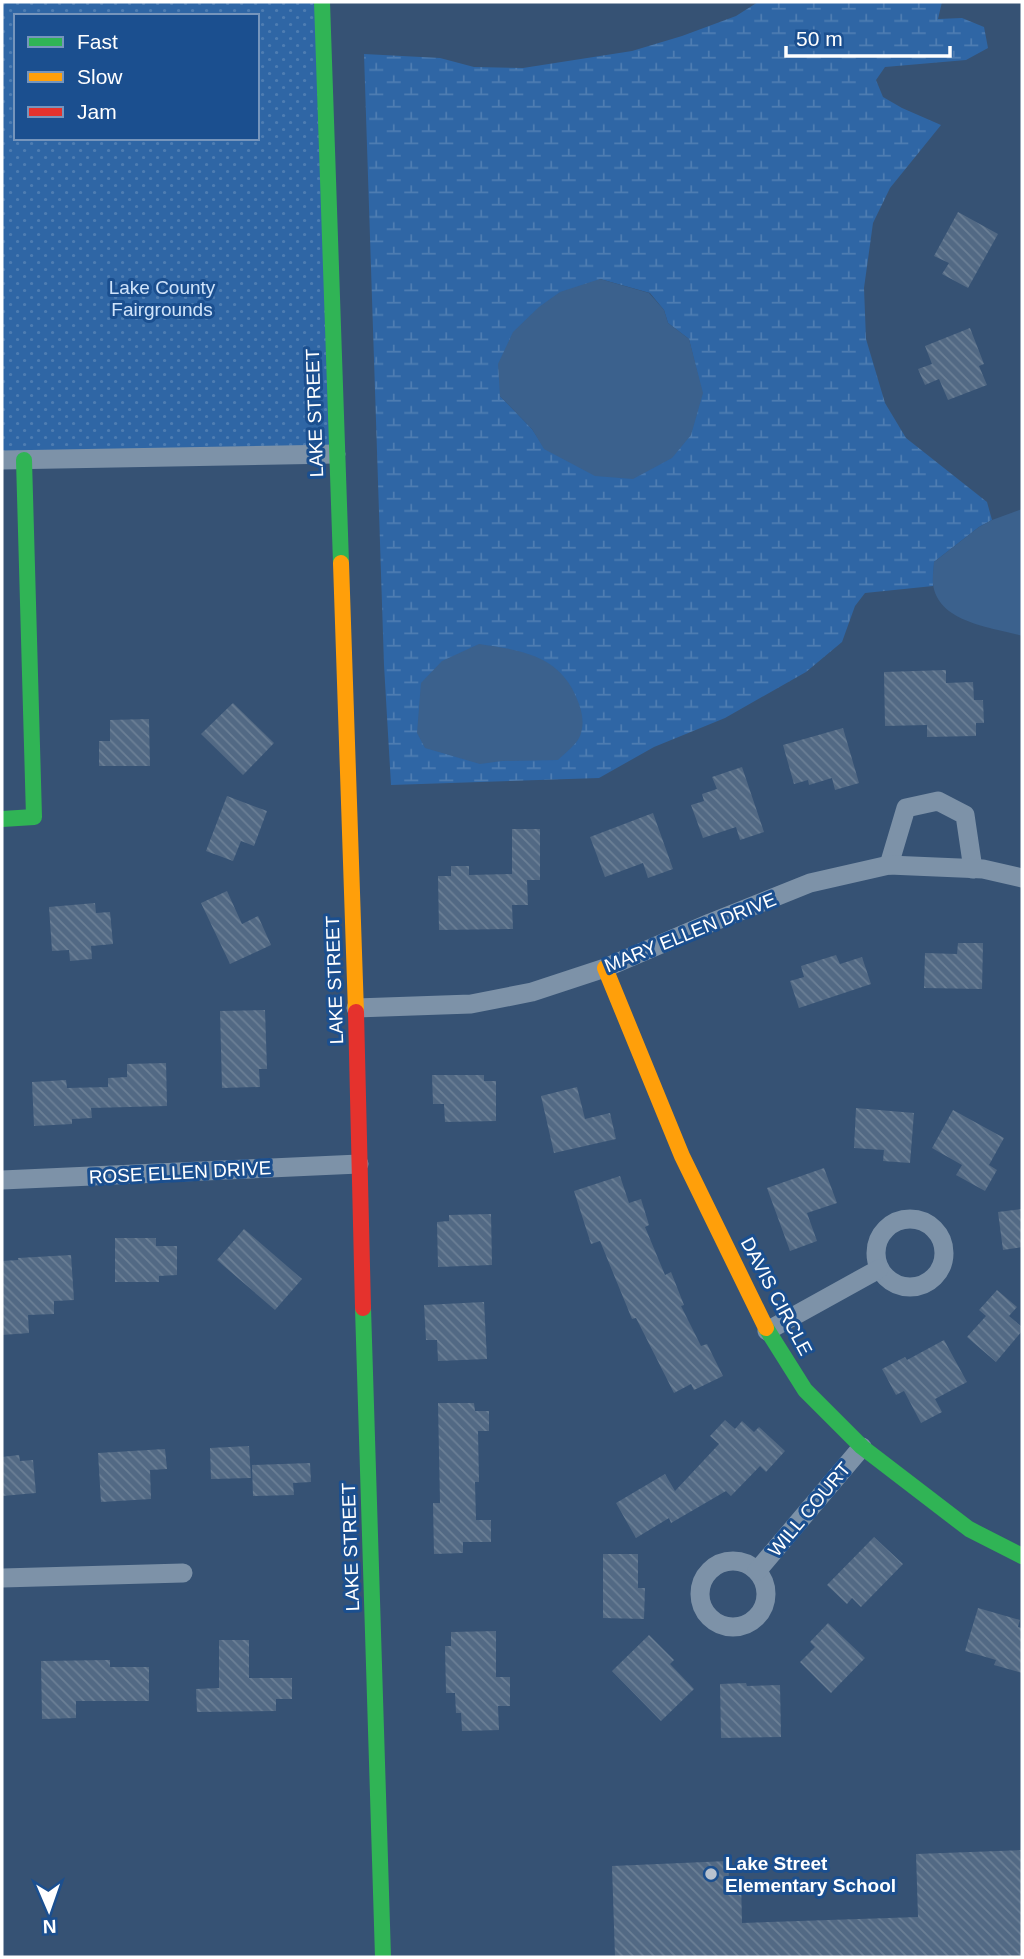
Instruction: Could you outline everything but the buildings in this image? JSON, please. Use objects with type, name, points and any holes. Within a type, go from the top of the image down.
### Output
[{"type":"street","name":"LAKE STREET","points":[[322,2],[356,1007],[383,1957]]},
{"type":"street","points":[[2,460],[336,453]]},
{"type":"street","points":[[2,819],[34,817],[24,460]]},
{"type":"street","points":[[889,864],[906,808],[938,801],[965,815],[973,869]]},
{"type":"street","name":"MARY ELLEN DRIVE","points":[[356,1007],[471,1004],[532,992],[605,968],[810,883],[889,864],[983,869],[1022,878]]},
{"type":"street","name":"DAVIS CIRCLE","points":[[605,968],[682,1156],[767,1331],[805,1390],[862,1447],[969,1529],[1022,1556]]},
{"type":"street","name":"ROSE ELLEN DRIVE","points":[[2,1180],[359,1164]]},
{"type":"street","points":[[767,1331],[879,1269]]},
{"type":"street","name":"WILL COURT","points":[[757,1571],[862,1447]]},
{"type":"street","points":[[2,1578],[183,1573]]},
{"type":"green space","name":"Lake County Fairgrounds","points":[[2,2],[323,2],[339,452],[2,462]]},
{"type":"green space","points":[[758,2],[942,2],[938,19],[962,18],[984,27],[988,48],[966,60],[885,67],[876,80],[883,97],[941,125],[890,188],[873,223],[864,288],[866,339],[885,403],[906,438],[987,502],[992,520],[934,562],[933,586],[865,593],[855,606],[842,642],[806,672],[725,718],[654,747],[599,778],[391,785],[384,665],[364,54],[440,58],[474,67],[523,68],[632,51],[736,16]],"holes":[[[600,279],[650,293],[664,310],[668,323],[689,339],[702,393],[545,449],[532,429],[500,396]]]},
{"type":"shaded area","points":[[600,279],[649,293],[664,310],[668,323],[689,339],[703,393],[691,435],[672,458],[633,479],[595,476],[544,449],[532,429],[500,396],[498,364],[513,332],[539,307],[560,292]]},
{"type":"shaded area","points":[[1022,509],[1022,636],[982,626],[955,615],[937,597],[933,579],[934,562],[979,527]]},
{"type":"shaded area","points":[[479,644],[537,657],[560,673],[570,684],[580,708],[582,726],[576,742],[558,760],[480,764],[425,748],[417,733],[421,683],[442,661]]},
{"type":"traffic: fast","points":[[322,2],[341,563]]},
{"type":"traffic: fast","points":[[2,819],[34,817],[24,460]]},
{"type":"traffic: fast","points":[[363,1308],[383,1957]]},
{"type":"traffic: fast","points":[[766,1328],[805,1390],[862,1447],[969,1529],[1022,1556]]},
{"type":"traffic: slow","points":[[341,563],[356,1012]]},
{"type":"traffic: slow","points":[[605,968],[682,1156],[766,1328]]},
{"type":"traffic: jam","points":[[356,1012],[363,1308]]},
{"type":"place","name":"Lake Street Elementary School","points":[[711,1874]]}]
